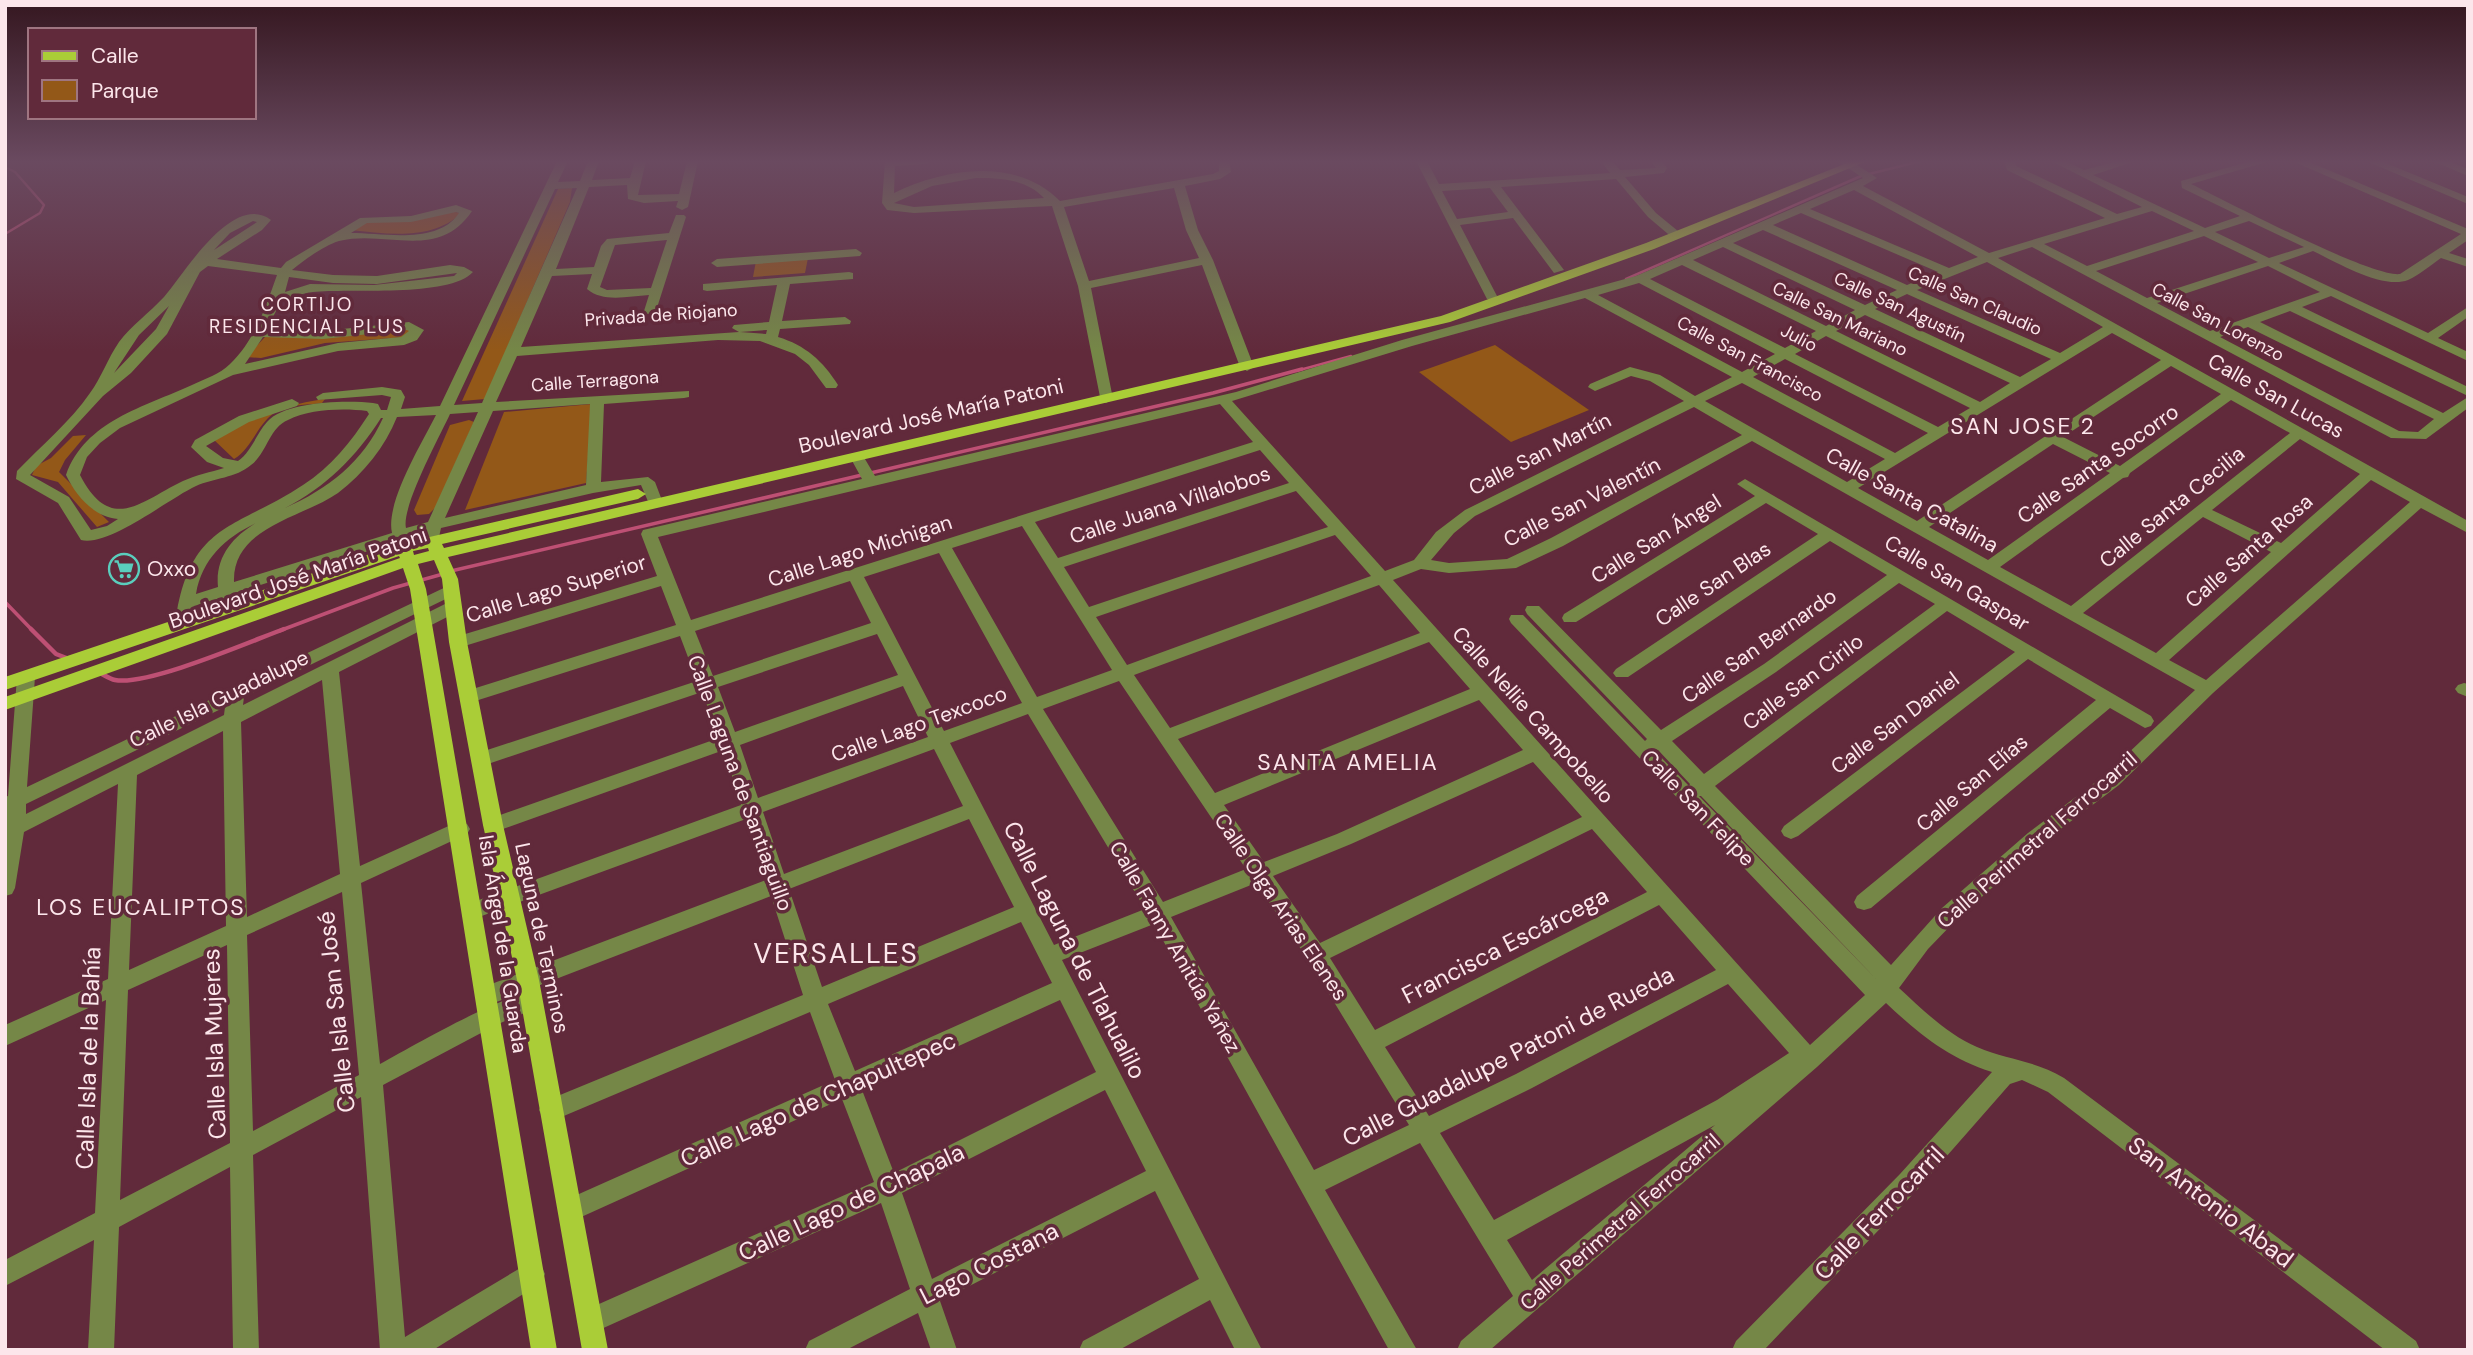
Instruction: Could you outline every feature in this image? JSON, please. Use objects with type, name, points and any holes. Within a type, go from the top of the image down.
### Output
[{"type":"main road","name":"Boulevard José María Patoni","points":[[5,704],[107,667],[413,576],[653,497],[1245,362],[1491,296],[1558,270],[1694,224]]},
{"type":"main road","name":"Boulevard José María Patoni","points":[[1245,362],[1381,345],[1454,317],[1546,297],[1633,247]]},
{"type":"main road","name":"Boulevard José María Patoni","points":[[653,497],[865,471],[1104,394]]},
{"type":"main road","name":"Laguna de Terminos","points":[[443,566],[493,825],[529,990],[595,1350]]},
{"type":"main road","name":"Boulevard José María Patoni","points":[[5,684],[229,608],[413,576]]},
{"type":"main road","name":"Isla Ángel de la Guarda","points":[[413,576],[460,829],[544,1350]]},
{"type":"street","points":[[98,393],[132,334],[172,295],[236,224]]},
{"type":"street","points":[[200,262],[261,224]]},
{"type":"street","points":[[232,371],[259,333],[276,299],[282,276],[357,224]]},
{"type":"street","points":[[335,238],[351,235],[393,240],[420,237],[455,224]]},
{"type":"street","points":[[413,576],[398,513],[442,414],[534,224]]},
{"type":"street","points":[[443,566],[485,410],[568,224]]},
{"type":"street","points":[[650,311],[678,224]]},
{"type":"street","points":[[1063,224],[1084,286],[1104,394]]},
{"type":"street","points":[[1191,224],[1245,362]]},
{"type":"street","points":[[1454,224],[1491,296]]},
{"type":"street","points":[[1523,224],[1558,270]]},
{"type":"street","points":[[1665,224],[1673,232]]},
{"type":"street","points":[[1837,224],[1948,272]]},
{"type":"street","name":"Calle San Lucas","points":[[1927,224],[2468,528]]},
{"type":"street","points":[[1694,401],[1864,310],[1907,290],[1988,257],[2095,224]]},
{"type":"street","points":[[2190,224],[2468,357]]},
{"type":"street","points":[[2085,271],[2230,224]]},
{"type":"street","points":[[2263,224],[2391,279],[2404,277],[2468,234]]},
{"type":"street","points":[[2445,224],[2468,234]]},
{"type":"street","points":[[865,471],[1223,399],[1381,345],[1546,297],[1587,294],[1640,279],[1727,244],[1762,225]]},
{"type":"street","name":"Calle San Claudio","points":[[1762,225],[2060,358]]},
{"type":"street","points":[[657,291],[596,292],[593,289],[611,242],[674,236]]},
{"type":"street","name":"Calle San Lorenzo","points":[[2033,243],[2388,431],[2414,438],[2445,419]]},
{"type":"street","name":"Calle San Agustín","points":[[1727,244],[2021,383]]},
{"type":"street","points":[[2145,303],[2314,247]]},
{"type":"street","points":[[717,263],[856,253]]},
{"type":"street","points":[[2441,254],[2468,263]]},
{"type":"street","points":[[811,279],[813,256]]},
{"type":"street","points":[[1084,286],[1207,260]]},
{"type":"street","points":[[748,284],[752,261]]},
{"type":"street","points":[[200,262],[282,276]]},
{"type":"street","name":"Calle San Mariano","points":[[1686,262],[1980,407]]},
{"type":"street","points":[[549,270],[600,266]]},
{"type":"street","points":[[188,276],[196,279],[233,273],[357,281],[408,277],[452,268],[467,272],[457,279],[374,289],[310,288],[276,299]]},
{"type":"street","points":[[188,276],[155,339],[126,370],[98,393],[65,432],[22,474],[23,479],[64,500],[88,536],[112,530],[143,509],[201,479],[241,466],[254,453],[278,418],[334,402]]},
{"type":"street","points":[[707,287],[849,276]]},
{"type":"street","name":"Julio","points":[[1640,279],[1938,433]]},
{"type":"street","points":[[771,340],[785,281]]},
{"type":"street","points":[[2210,336],[2331,292]]},
{"type":"street","name":"Calle San Francisco","points":[[1587,294],[1895,459]]},
{"type":"street","points":[[2292,307],[2468,392]]},
{"type":"street","points":[[2429,338],[2468,311]]},
{"type":"street","name":"Privada de Riojano","points":[[514,348],[845,321]]},
{"type":"street","points":[[2249,322],[2445,419],[2468,401]]},
{"type":"street","points":[[802,352],[808,323]]},
{"type":"street","points":[[143,509],[107,513],[79,486],[74,475],[78,461],[106,432],[164,401],[232,371],[338,346],[404,341],[412,337],[416,330],[409,326],[323,335],[259,333]]},
{"type":"street","points":[[1848,488],[2112,327]]},
{"type":"street","name":"Privada de Riojano","points":[[657,338],[731,337],[771,340],[802,352],[822,370],[831,385]]},
{"type":"street","points":[[1918,527],[2169,360]]},
{"type":"street","name":"Calle Santa Catalina","points":[[1595,387],[1624,372],[1635,371],[1655,378],[2207,689]]},
{"type":"street","points":[[184,623],[194,571],[206,551],[220,536],[314,483],[351,452],[398,397],[391,391],[334,402],[266,410],[206,438],[198,447],[218,462],[241,466]]},
{"type":"street","name":"Calle Terragona","points":[[334,402],[373,407],[382,418],[684,394]]},
{"type":"street","name":"Calle Santa Socorro","points":[[1989,567],[2123,474],[2231,394]]},
{"type":"street","points":[[593,488],[597,399]]},
{"type":"street","name":"Calle Nellie Campobello","points":[[1223,399],[1806,1057]]},
{"type":"street","name":"Calle San Martín","points":[[1420,564],[1439,536],[1452,523],[1694,401]]},
{"type":"street","points":[[229,608],[226,568],[240,544],[261,526],[328,493],[347,478],[374,449],[382,418]]},
{"type":"street","points":[[65,432],[106,432]]},
{"type":"street","name":"Calle Santa Cecilia","points":[[2071,614],[2300,433]]},
{"type":"street","name":"Calle San Valentín","points":[[1420,564],[1449,568],[1510,564],[1557,542],[1752,435]]},
{"type":"street","points":[[2053,439],[2123,474]]},
{"type":"street","name":"Calle Lago Michigan","points":[[469,697],[1263,444]]},
{"type":"street","points":[[201,479],[218,462]]},
{"type":"street","name":"Calle Laguna de Santiaguillo","points":[[865,471],[649,534],[729,739],[816,1000],[888,1188],[944,1350]]},
{"type":"street","name":"Calle Santa Rosa","points":[[2157,662],[2370,473]]},
{"type":"street","points":[[186,603],[227,590],[413,576],[443,566],[593,488],[643,480],[653,497]]},
{"type":"street","name":"Calle San Gaspar","points":[[1745,484],[2145,721]]},
{"type":"street","name":"Calle Juana Villalobos","points":[[1054,565],[1298,485]]},
{"type":"street","name":"Calle San Ángel","points":[[1570,618],[1765,497]]},
{"type":"street","name":"Calle Perimetral Ferrocarril","points":[[1470,1350],[1530,1300],[1731,1115],[1806,1057],[1886,989],[1922,943],[1949,915],[2035,838],[2112,780],[2207,689],[2420,501]]},
{"type":"street","points":[[2200,510],[2281,550]]},
{"type":"street","name":"Calle Olga Arias Elenes","points":[[1025,519],[1123,673],[1316,955],[1530,1300]]},
{"type":"street","points":[[1086,614],[1338,529]]},
{"type":"street","name":"Calle San Blas","points":[[1622,673],[1829,534]]},
{"type":"street","name":"Calle Fanny Anitúa Yañez","points":[[943,546],[1032,707],[1159,914],[1404,1350]]},
{"type":"street","name":"Calle Lago Texcoco","points":[[472,911],[1420,564]]},
{"type":"street","name":"Calle Isla Guadalupe","points":[[12,803],[236,694],[413,576],[443,566]]},
{"type":"street","name":"Calle Laguna de Tlahualilo","points":[[855,574],[1249,1350]]},
{"type":"street","name":"Calle San Bernardo","points":[[1651,745],[1770,668],[1899,575]]},
{"type":"street","name":"Calle Isla Guadalupe","points":[[10,831],[330,669],[413,576]]},
{"type":"street","name":"Calle Lago Superior","points":[[458,642],[667,579]]},
{"type":"street","name":"Calle San Cirilo","points":[[1695,790],[1947,603]]},
{"type":"street","name":"Calle San Felipe","points":[[1525,614],[1886,989],[1952,1048],[2013,1070]]},
{"type":"street","points":[[482,759],[881,626]]},
{"type":"street","points":[[1166,737],[1432,635]]},
{"type":"street","name":"Calle San Daniel","points":[[1791,831],[2027,651]]},
{"type":"street","name":"Calle Isla San José","points":[[330,669],[371,1081],[393,1350]]},
{"type":"street","points":[[5,888],[14,740],[35,674]]},
{"type":"street","points":[[493,825],[729,739],[908,678]]},
{"type":"street","points":[[1210,803],[1480,692]]},
{"type":"street","name":"Calle Isla Mujeres","points":[[236,694],[232,719],[246,1350]]},
{"type":"street","name":"Calle San Elías","points":[[1864,902],[2109,699]]},
{"type":"street","points":[[1049,956],[1260,874],[1535,752]]},
{"type":"street","name":"Calle Isla de la Bahía","points":[[101,1350],[128,769]]},
{"type":"street","points":[[5,1274],[243,1146],[371,1081],[488,1007],[975,809]]},
{"type":"street","points":[[1316,955],[1595,820]]},
{"type":"street","points":[[5,1036],[460,829]]},
{"type":"street","name":"Francisca Escárcega","points":[[1372,1043],[1661,894]]},
{"type":"street","points":[[551,1110],[1027,911]]},
{"type":"street","name":"Calle Guadalupe Patoni de Rueda","points":[[1309,1185],[1524,1082],[1731,972]]},
{"type":"street","name":"Calle Lago de Chapultepec","points":[[570,1210],[1066,987]]},
{"type":"street","name":"San Antonio Abad","points":[[2013,1070],[2032,1071],[2056,1085],[2391,1345]]},
{"type":"street","name":"Calle Ferrocarril","points":[[1745,1350],[1890,1204],[2013,1070]]},
{"type":"street","name":"Calle Lago de Chapala","points":[[590,1321],[888,1188],[1110,1076]]},
{"type":"street","points":[[1490,1236],[1731,1115]]},
{"type":"street","name":"Lago Costana","points":[[818,1350],[1160,1176]]},
{"type":"street","points":[[408,1350],[532,1274]]},
{"type":"street","points":[[1092,1350],[1215,1284]]},
{"type":"green space","points":[[358,224],[445,224],[423,232],[394,234],[350,230]]},
{"type":"green space","points":[[542,224],[560,224],[485,399],[462,401]]},
{"type":"green space","points":[[808,258],[805,273],[753,277],[756,261]]},
{"type":"green space","points":[[407,328],[416,331],[406,337],[325,343],[261,358],[246,357],[266,336]]},
{"type":"green space","points":[[1495,345],[1589,410],[1511,442],[1419,372]]},
{"type":"green space","points":[[325,399],[322,403],[291,406],[274,413],[234,459],[212,438],[280,409],[294,405]]},
{"type":"green space","points":[[592,404],[586,483],[465,510],[504,412]]},
{"type":"green space","points":[[469,420],[474,422],[435,508],[429,514],[417,515],[414,510],[450,425]]},
{"type":"green space","points":[[86,435],[65,460],[59,472],[109,522],[97,527],[58,482],[32,475],[36,466],[51,458],[73,436]]},
{"type":"waterway","points":[[5,234],[21,224]]},
{"type":"waterway","points":[[1626,279],[1751,224]]},
{"type":"waterway","points":[[1296,371],[1351,356]]},
{"type":"waterway","points":[[451,571],[1213,393],[1302,369]]},
{"type":"waterway","points":[[279,631],[393,588],[443,574]]},
{"type":"waterway","points":[[5,602],[33,631]]},
{"type":"waterway","points":[[100,673],[115,680],[150,676],[199,662],[284,629]]},
{"type":"waterway","points":[[33,631],[56,654],[69,659]]},
{"type":"place","name":"Oxxo","points":[[124,569]]},
{"type":"district","name":"CORTIJO RESIDENCIAL PLUS","points":[[307,315]]},
{"type":"district","name":"SAN JOSE 2","points":[[2023,426]]},
{"type":"district","name":"SANTA AMELIA","points":[[1348,762]]},
{"type":"district","name":"LOS EUCALIPTOS","points":[[141,907]]},
{"type":"district","name":"VERSALLES","points":[[836,953]]}]
